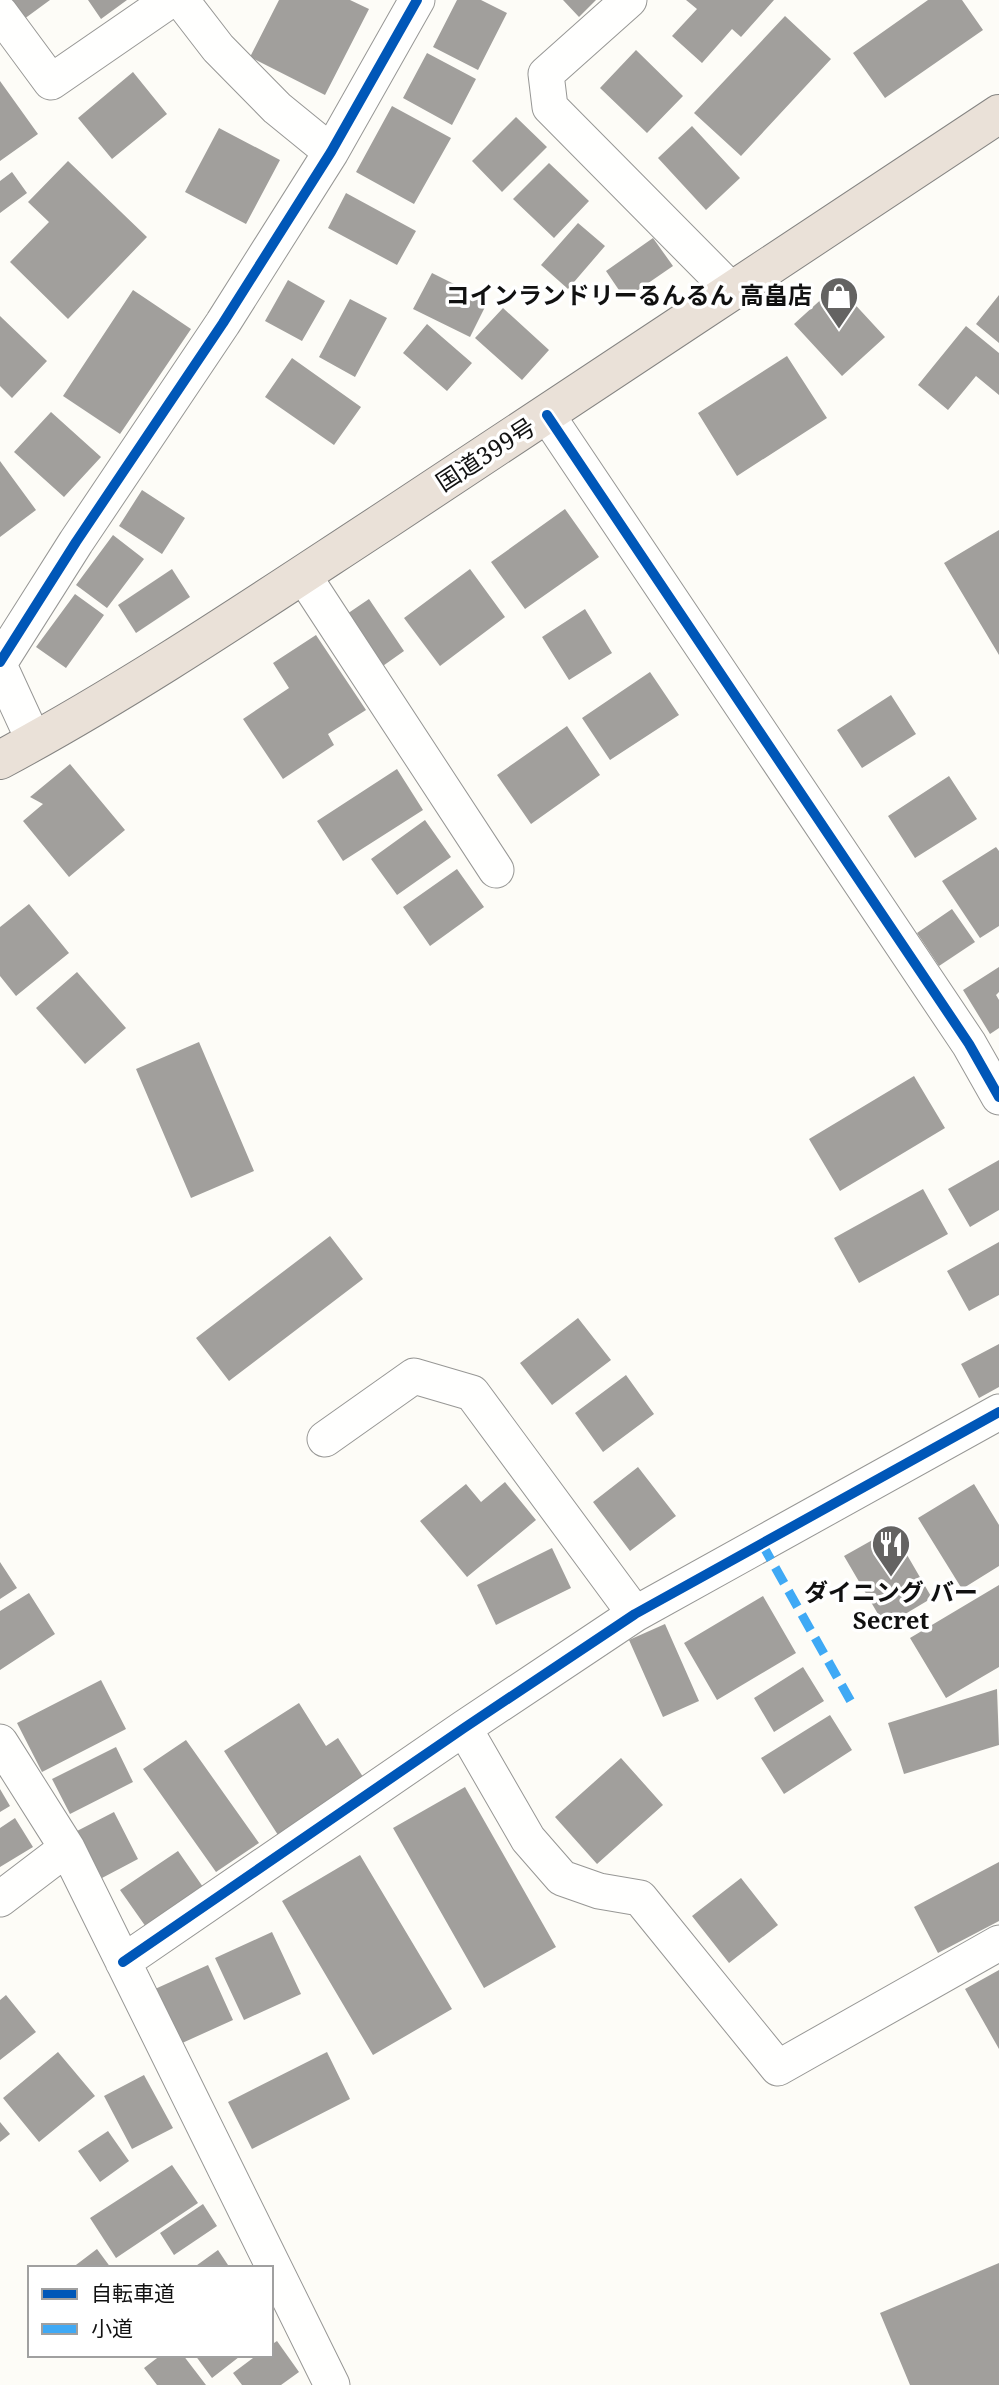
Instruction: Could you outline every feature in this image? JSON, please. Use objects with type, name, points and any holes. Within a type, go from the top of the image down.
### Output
[{"type":"highway","name":"国道399号","points":[[0,760],[148,675],[303,575],[999,114]]},
{"type":"street","points":[[0,13],[51,82],[170,0]]},
{"type":"street","points":[[181,0],[218,48],[277,108],[331,152]]},
{"type":"street","points":[[34,741],[0,665],[76,541],[223,323],[331,152],[417,0]]},
{"type":"street","points":[[629,0],[546,74],[550,107],[732,290]]},
{"type":"street","points":[[547,415],[969,1044],[999,1097]]},
{"type":"street","points":[[303,575],[496,870]]},
{"type":"street","points":[[325,1439],[414,1376],[472,1393],[635,1614]]},
{"type":"street","points":[[123,1962],[635,1614],[995,1423]]},
{"type":"street","points":[[464,1728],[528,1839],[562,1878],[599,1891],[640,1898],[778,2068],[999,1944]]},
{"type":"street","points":[[0,1742],[67,1848],[332,2385]]},
{"type":"street","points":[[0,1899],[67,1848]]},
{"type":"building","points":[[4,0],[50,0],[20,22]]},
{"type":"building","points":[[88,0],[127,0],[101,19]]},
{"type":"building","points":[[279,0],[350,0],[369,9],[325,95],[250,57]]},
{"type":"building","points":[[457,0],[481,0],[507,13],[478,70],[433,47]]},
{"type":"building","points":[[563,0],[596,0],[579,17]]},
{"type":"building","points":[[686,0],[774,0],[741,37],[732,29],[702,63],[672,36],[697,9]]},
{"type":"building","points":[[928,0],[962,0],[983,30],[885,98],[853,53]]},
{"type":"building","points":[[785,16],[831,59],[741,156],[694,113]]},
{"type":"building","points":[[636,50],[683,96],[647,133],[600,88]]},
{"type":"building","points":[[427,53],[476,79],[452,125],[403,98]]},
{"type":"building","points":[[133,72],[167,114],[112,159],[78,118]]},
{"type":"building","points":[[0,81],[38,134],[0,161]]},
{"type":"building","points":[[392,106],[451,138],[414,204],[356,172]]},
{"type":"building","points":[[516,117],[547,147],[502,192],[472,161]]},
{"type":"building","points":[[692,126],[740,178],[706,210],[658,158]]},
{"type":"building","points":[[219,128],[280,160],[246,224],[185,192]]},
{"type":"building","points":[[68,161],[147,237],[68,319],[10,262],[49,222],[28,202]]},
{"type":"building","points":[[549,163],[589,201],[554,238],[513,199]]},
{"type":"building","points":[[12,172],[27,193],[0,213],[0,181]]},
{"type":"building","points":[[346,193],[416,231],[397,265],[328,228]]},
{"type":"building","points":[[578,223],[605,246],[568,289],[541,265]]},
{"type":"building","points":[[653,238],[673,266],[625,299],[606,271]]},
{"type":"building","points":[[432,273],[488,301],[470,337],[413,309]]},
{"type":"building","points":[[288,280],[325,301],[302,341],[265,321]]},
{"type":"building","name":"コインランドリーるんるん 高畠店","points":[[837,285],[885,337],[842,376],[794,324]]},
{"type":"building","points":[[133,290],[191,329],[120,434],[63,396]]},
{"type":"building","points":[[999,295],[999,343],[976,324]]},
{"type":"building","points":[[350,299],[387,318],[355,377],[319,357]]},
{"type":"building","points":[[503,308],[549,350],[522,380],[475,338]]},
{"type":"building","points":[[0,316],[47,361],[12,398],[0,386]]},
{"type":"building","points":[[427,324],[472,363],[447,391],[403,353]]},
{"type":"building","points":[[966,326],[999,353],[999,395],[976,376],[948,410],[918,385]]},
{"type":"building","points":[[787,356],[827,418],[737,476],[698,413]]},
{"type":"building","points":[[292,358],[361,407],[334,445],[265,397]]},
{"type":"building","points":[[51,412],[101,457],[64,497],[14,452]]},
{"type":"building","points":[[0,461],[36,510],[0,537]]},
{"type":"building","points":[[142,490],[185,518],[162,554],[119,526]]},
{"type":"building","points":[[565,509],[599,557],[525,609],[491,562]]},
{"type":"building","points":[[999,530],[999,655],[944,563]]},
{"type":"building","points":[[113,535],[144,559],[107,608],[76,585]]},
{"type":"building","points":[[172,569],[190,597],[136,633],[118,605]]},
{"type":"building","points":[[470,569],[505,617],[440,666],[404,618]]},
{"type":"building","points":[[75,594],[104,615],[66,668],[36,647]]},
{"type":"building","points":[[369,599],[404,651],[380,668],[344,616]]},
{"type":"building","points":[[585,609],[612,653],[569,680],[542,637]]},
{"type":"building","points":[[316,635],[366,710],[328,734],[334,745],[283,779],[243,719],[289,688],[273,663]]},
{"type":"building","points":[[650,672],[679,715],[610,760],[582,718]]},
{"type":"building","points":[[891,695],[916,734],[862,768],[837,730]]},
{"type":"building","points":[[567,726],[600,775],[531,824],[497,775]]},
{"type":"building","points":[[70,764],[125,830],[69,877],[23,821],[43,804],[30,797]]},
{"type":"building","points":[[397,769],[423,810],[343,861],[317,821]]},
{"type":"building","points":[[949,776],[977,819],[915,858],[888,816]]},
{"type":"building","points":[[425,820],[451,857],[397,895],[371,859]]},
{"type":"building","points":[[996,847],[999,851],[999,926],[980,938],[942,881]]},
{"type":"building","points":[[457,869],[484,907],[430,946],[403,907]]},
{"type":"building","points":[[29,904],[69,953],[16,996],[0,976],[0,927]]},
{"type":"building","points":[[952,909],[975,942],[939,966],[917,933]]},
{"type":"building","points":[[999,967],[999,992],[996,995],[999,1000],[999,1028],[990,1034],[963,990]]},
{"type":"building","points":[[77,972],[126,1028],[85,1064],[36,1008]]},
{"type":"building","points":[[199,1042],[254,1171],[191,1198],[136,1069]]},
{"type":"building","points":[[914,1076],[945,1128],[840,1191],[809,1139]]},
{"type":"building","points":[[999,1160],[999,1210],[970,1227],[948,1189]]},
{"type":"building","points":[[923,1189],[948,1234],[859,1283],[834,1238]]},
{"type":"building","points":[[330,1236],[363,1279],[229,1381],[196,1338]]},
{"type":"building","points":[[999,1242],[999,1295],[969,1311],[947,1271]]},
{"type":"building","points":[[578,1318],[611,1360],[552,1405],[520,1363]]},
{"type":"building","points":[[999,1344],[999,1387],[979,1398],[961,1364]]},
{"type":"building","points":[[626,1375],[654,1414],[603,1452],[575,1413]]},
{"type":"building","points":[[638,1467],[676,1516],[630,1551],[593,1502]]},
{"type":"building","points":[[505,1482],[536,1520],[467,1577],[420,1521],[466,1484],[481,1502]]},
{"type":"building","points":[[974,1484],[999,1525],[999,1566],[962,1589],[918,1518]]},
{"type":"building","points":[[892,1529],[932,1598],[885,1626],[844,1556]]},
{"type":"building","points":[[552,1548],[571,1588],[496,1625],[477,1585]]},
{"type":"building","points":[[0,1562],[17,1588],[0,1599]]},
{"type":"building","points":[[999,1585],[999,1667],[946,1698],[910,1638]]},
{"type":"building","points":[[29,1593],[55,1634],[0,1670],[0,1611]]},
{"type":"building","points":[[763,1596],[796,1653],[717,1700],[684,1643]]},
{"type":"building","points":[[665,1624],[699,1701],[663,1717],[629,1640]]},
{"type":"building","points":[[803,1667],[824,1701],[774,1732],[754,1698]]},
{"type":"building","points":[[101,1680],[126,1729],[42,1772],[17,1723]]},
{"type":"building","points":[[997,1689],[999,1745],[904,1774],[888,1723]]},
{"type":"building","points":[[299,1703],[326,1746],[338,1738],[365,1780],[278,1835],[224,1751]]},
{"type":"building","points":[[830,1715],[852,1750],[784,1794],[761,1758]]},
{"type":"building","points":[[186,1740],[259,1843],[216,1872],[143,1769]]},
{"type":"building","points":[[116,1747],[133,1782],[70,1814],[52,1779]]},
{"type":"building","points":[[621,1758],[663,1805],[597,1864],[555,1817]]},
{"type":"building","points":[[465,1787],[556,1947],[484,1988],[393,1828]]},
{"type":"building","points":[[0,1789],[10,1806],[0,1812]]},
{"type":"building","points":[[114,1812],[138,1859],[102,1878],[77,1831]]},
{"type":"building","points":[[15,1818],[33,1847],[0,1867],[0,1828]]},
{"type":"building","points":[[178,1851],[203,1887],[146,1927],[120,1890]]},
{"type":"building","points":[[360,1855],[452,2009],[373,2055],[282,1901]]},
{"type":"building","points":[[999,1862],[999,1921],[938,1953],[914,1907]]},
{"type":"building","points":[[741,1878],[778,1925],[729,1963],[692,1916]]},
{"type":"building","points":[[272,1932],[301,1994],[244,2020],[215,1958]]},
{"type":"building","points":[[208,1965],[233,2020],[180,2044],[155,1989]]},
{"type":"building","points":[[999,1970],[999,2049],[965,1989]]},
{"type":"building","points":[[6,1995],[36,2032],[0,2060],[0,2000]]},
{"type":"building","points":[[58,2052],[95,2096],[39,2142],[3,2098]]},
{"type":"building","points":[[327,2052],[350,2099],[252,2149],[228,2102]]},
{"type":"building","points":[[144,2075],[173,2128],[132,2149],[104,2096]]},
{"type":"building","points":[[0,2122],[10,2134],[0,2142]]},
{"type":"building","points":[[108,2131],[129,2161],[100,2182],[78,2151]]},
{"type":"building","points":[[172,2165],[198,2203],[116,2258],[90,2218]]},
{"type":"building","points":[[203,2204],[217,2226],[174,2255],[160,2233]]},
{"type":"building","points":[[97,2249],[110,2266],[75,2266]]},
{"type":"building","points":[[218,2250],[229,2266],[196,2266]]},
{"type":"building","points":[[999,2263],[999,2385],[910,2385],[880,2313]]},
{"type":"building","points":[[277,2341],[299,2372],[281,2385],[242,2385],[233,2373],[254,2357],[273,2357],[273,2344]]},
{"type":"building","points":[[158,2357],[185,2357],[206,2385],[157,2385],[144,2368]]},
{"type":"building","points":[[196,2357],[239,2357],[212,2378]]},
{"type":"marked path","points":[[762,1544],[854,1707]]},
{"type":"cycle path","points":[[0,662],[76,542],[223,323],[331,152],[417,0]]},
{"type":"cycle path","points":[[547,415],[969,1044],[999,1097]]},
{"type":"cycle path","points":[[123,1962],[635,1614],[999,1412]]},
{"type":"place","name":"コインランドリーるんるん 高畠店","points":[[839,330]]},
{"type":"place","name":"ダイニング バー Secret","points":[[891,1578]]}]
